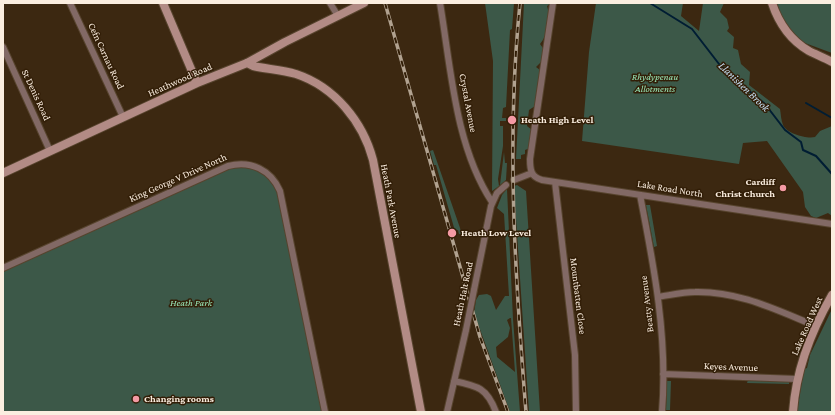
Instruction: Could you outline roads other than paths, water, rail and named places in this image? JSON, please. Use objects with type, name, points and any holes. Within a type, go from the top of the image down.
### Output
[{"type":"street","name":"Cefn Carnau Road","points":[[70,3],[123,117]]},
{"type":"street","points":[[163,3],[197,83]]},
{"type":"street","points":[[330,3],[338,16]]},
{"type":"street","name":"Heathwood Road","points":[[3,173],[197,83],[247,63],[285,42],[364,3]]},
{"type":"street","name":"Crystal Avenue","points":[[440,3],[466,144],[471,161],[492,202]]},
{"type":"street","points":[[514,180],[532,173],[530,159],[553,3]]},
{"type":"street","points":[[772,3],[780,23],[790,36],[806,49],[832,62]]},
{"type":"street","name":"St Denis Road","points":[[3,47],[50,151]]},
{"type":"street","points":[[822,57],[832,57]]},
{"type":"street","name":"Heath Park Avenue","points":[[247,63],[253,66],[297,75],[318,85],[346,108],[363,133],[373,160],[421,412]]},
{"type":"street","name":"King George V Drive North","points":[[3,268],[228,166],[243,164],[258,167],[271,176],[280,191],[325,412]]},
{"type":"street","name":"Lake Road North","points":[[532,173],[538,179],[555,182],[832,224]]},
{"type":"street","name":"Mountbatten Close","points":[[555,182],[575,355],[576,412]]},
{"type":"street","name":"Heath Halt Road","points":[[447,412],[466,330],[492,202],[497,193],[506,185]]},
{"type":"street","name":"Beatty Avenue","points":[[640,195],[658,298],[663,374],[662,412]]},
{"type":"street","points":[[658,298],[694,292],[731,295],[760,303],[816,326]]},
{"type":"street","name":"Lake Road West","points":[[793,412],[798,379],[804,355],[816,326],[832,295]]},
{"type":"street","name":"Keyes Avenue","points":[[663,374],[798,379]]},
{"type":"street","points":[[454,381],[481,389],[489,396],[496,412]]},
{"type":"waterway","name":"Llanishen Brook","points":[[650,3],[692,29],[719,64],[765,104],[785,130],[801,142],[803,150],[816,156],[832,174]]},
{"type":"waterway","points":[[806,103],[832,118]]},
{"type":"railway","points":[[385,3],[480,337],[508,412]]},
{"type":"railway","points":[[520,3],[513,106],[513,157],[518,310],[526,412]]},
{"type":"place","name":"Heath High Level","points":[[512,120]]},
{"type":"place","name":"Cardiff Christ Church","points":[[783,188]]},
{"type":"place","name":"Heath Low Level","points":[[452,233]]},
{"type":"place","name":"Changing rooms","points":[[136,399]]},
{"type":"park label","name":"Rhydypenau Allotments","points":[[655,82]]},
{"type":"park label","name":"Heath Park","points":[[191,303]]}]
